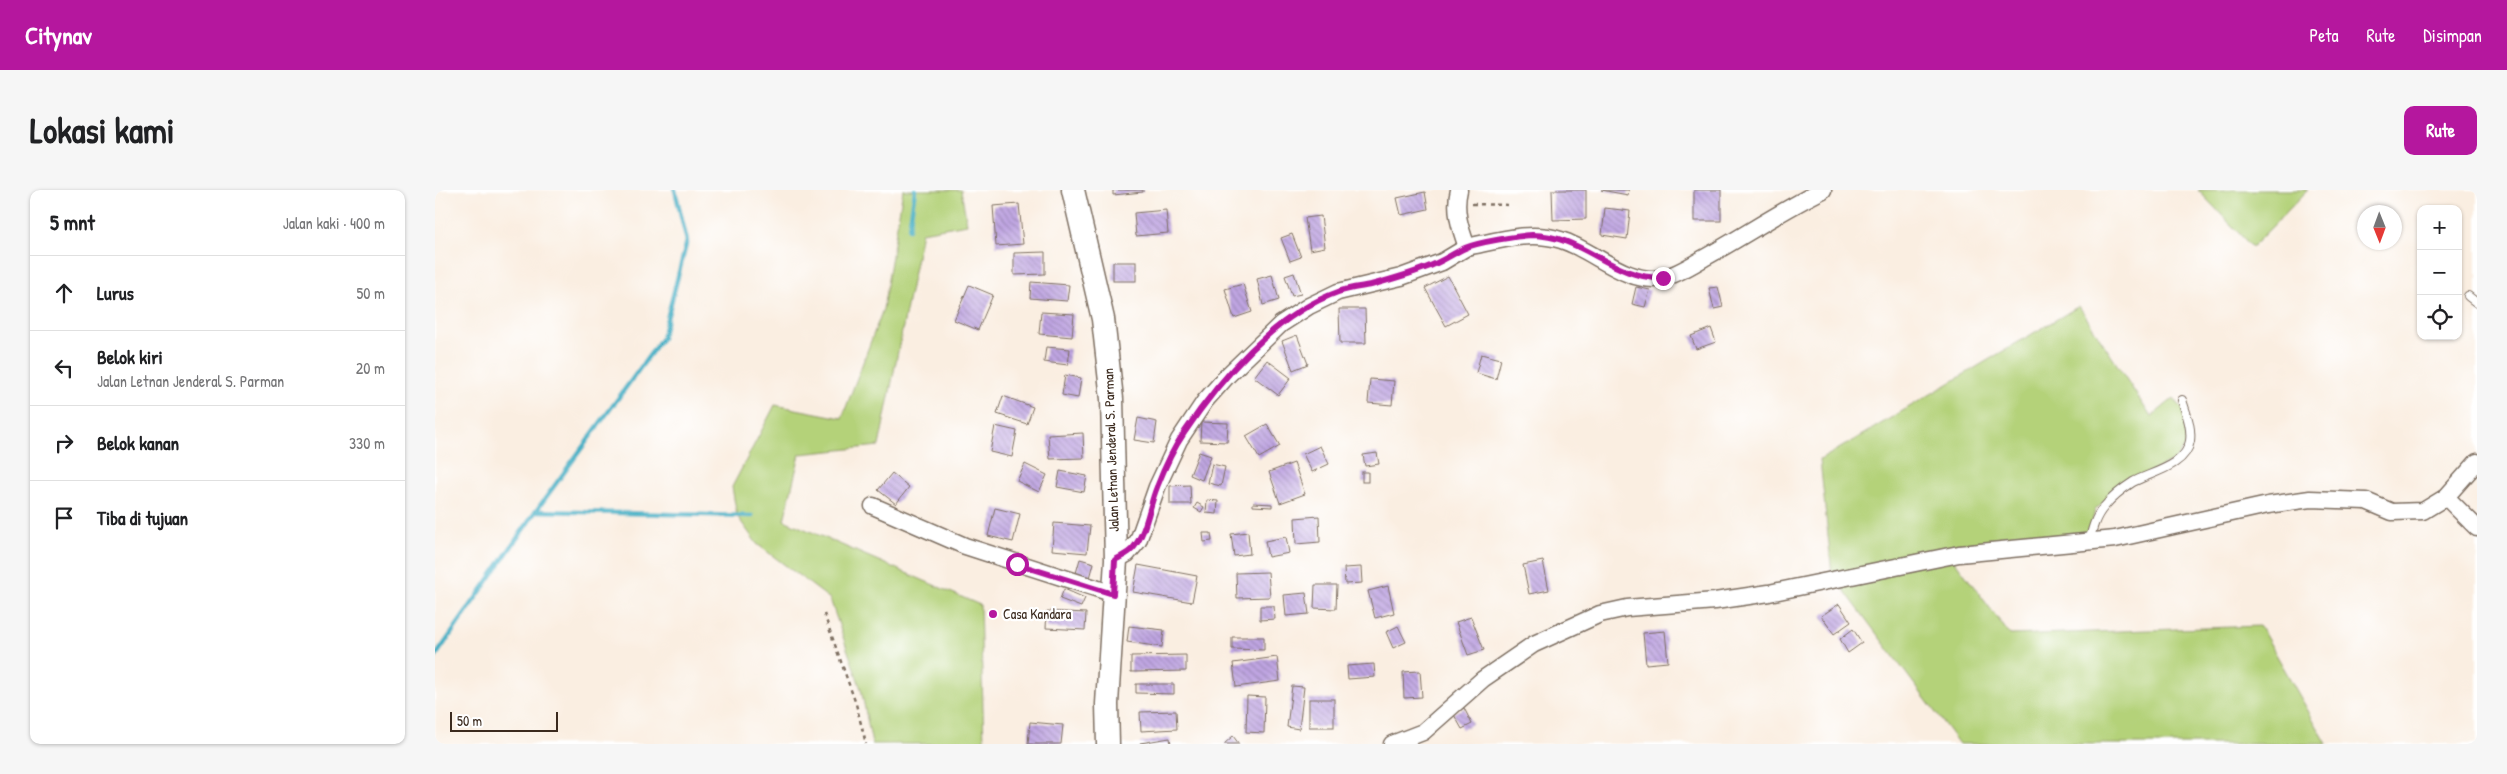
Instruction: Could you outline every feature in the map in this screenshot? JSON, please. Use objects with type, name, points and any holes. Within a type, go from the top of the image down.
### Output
[{"type":"street","name":"Jalan Letnan Jenderal S. Parman","points":[[1073,190],[1103,319],[1112,399],[1115,560],[1107,704],[1108,744]]},
{"type":"street","points":[[1115,560],[1127,554],[1138,541],[1157,486],[1179,440],[1205,401],[1228,375],[1281,324],[1309,306],[1338,292],[1401,277],[1442,262],[1467,247],[1533,235],[1559,239],[1582,247],[1623,271],[1648,278],[1663,278],[1690,266],[1799,201],[1823,190]]},
{"type":"street","points":[[1456,195],[1460,228],[1467,247]]},
{"type":"street","points":[[1392,744],[1423,732],[1483,679],[1534,644],[1600,614],[1627,608],[1715,601],[1769,593],[1959,554],[2089,542],[2157,530],[2267,505],[2310,499],[2366,501],[2392,512],[2411,513],[2423,511],[2446,497],[2477,462]]},
{"type":"street","points":[[2446,497],[2477,528]]},
{"type":"street","points":[[873,506],[965,546],[1113,594]]},
{"type":"lane","points":[[2468,296],[2477,303]]},
{"type":"lane","points":[[2089,542],[2099,514],[2119,492],[2134,482],[2177,462],[2184,453],[2190,443],[2190,431],[2182,400]]},
{"type":"path","points":[[1456,195],[1509,205]]},
{"type":"path","points":[[824,614],[856,704],[866,744]]},
{"type":"green space","points":[[903,190],[961,190],[967,224],[922,232],[879,446],[800,454],[784,520],[980,605],[984,744],[872,744],[861,689],[830,599],[757,544],[737,516],[732,487],[775,405],[842,418],[883,309]]},
{"type":"green space","points":[[2198,190],[2308,190],[2252,247]]},
{"type":"green space","points":[[2079,306],[2151,417],[2174,398],[2184,411],[2186,444],[2175,460],[2124,484],[2095,510],[2088,540],[1948,552],[2010,635],[2260,626],[2327,744],[1959,744],[1832,574],[1820,460]]},
{"type":"building","points":[[1113,190],[1143,190],[1143,192],[1113,195]]},
{"type":"building","points":[[1552,190],[1586,190],[1586,219],[1553,220]]},
{"type":"building","points":[[1601,190],[1629,190],[1628,195]]},
{"type":"building","points":[[1694,190],[1721,190],[1721,221],[1694,221]]},
{"type":"building","points":[[1425,192],[1428,209],[1401,215],[1397,198]]},
{"type":"building","points":[[1019,204],[1023,244],[996,246],[993,206]]},
{"type":"building","points":[[1605,208],[1630,211],[1627,239],[1602,235]]},
{"type":"building","points":[[1166,210],[1168,233],[1136,236],[1134,213]]},
{"type":"building","points":[[1321,216],[1325,247],[1310,250],[1305,218]]},
{"type":"building","points":[[1292,234],[1301,257],[1290,261],[1281,238]]},
{"type":"building","points":[[1045,252],[1045,274],[1014,275],[1014,253]]},
{"type":"building","points":[[1113,262],[1136,262],[1136,281],[1113,281]]},
{"type":"building","points":[[1294,273],[1301,294],[1292,296],[1285,276]]},
{"type":"building","points":[[1272,275],[1279,300],[1263,305],[1257,279]]},
{"type":"building","points":[[1448,276],[1468,314],[1446,326],[1425,288]]},
{"type":"building","points":[[1031,282],[1069,285],[1067,301],[1030,298]]},
{"type":"building","points":[[1243,284],[1252,312],[1234,318],[1225,289]]},
{"type":"building","points":[[969,285],[993,295],[978,330],[954,320]]},
{"type":"building","points":[[1636,287],[1650,290],[1645,307],[1632,304]]},
{"type":"building","points":[[1718,287],[1723,307],[1714,309],[1709,288]]},
{"type":"building","points":[[1339,309],[1365,309],[1366,343],[1340,343]]},
{"type":"building","points":[[1041,312],[1074,314],[1072,337],[1039,334]]},
{"type":"building","points":[[1711,328],[1716,342],[1696,349],[1691,336]]},
{"type":"building","points":[[1297,335],[1308,364],[1293,370],[1282,341]]},
{"type":"building","points":[[1046,347],[1070,349],[1068,365],[1044,362]]},
{"type":"building","points":[[1481,354],[1501,359],[1496,379],[1476,373]]},
{"type":"building","points":[[1267,360],[1291,378],[1278,395],[1254,377]]},
{"type":"building","points":[[1065,375],[1081,378],[1078,398],[1062,395]]},
{"type":"building","points":[[1370,379],[1394,381],[1392,405],[1368,403]]},
{"type":"building","points":[[1003,396],[1033,407],[1027,424],[997,414]]},
{"type":"building","points":[[1138,418],[1157,422],[1154,443],[1134,440]]},
{"type":"building","points":[[1201,422],[1228,423],[1227,442],[1200,441]]},
{"type":"building","points":[[1267,424],[1280,446],[1259,458],[1246,436]]},
{"type":"building","points":[[995,426],[1017,431],[1012,457],[990,452]]},
{"type":"building","points":[[1083,433],[1084,458],[1050,459],[1048,435]]},
{"type":"building","points":[[1320,446],[1329,464],[1312,472],[1303,454]]},
{"type":"building","points":[[1199,452],[1211,456],[1202,480],[1190,475]]},
{"type":"building","points":[[1377,453],[1379,464],[1365,466],[1363,455]]},
{"type":"building","points":[[1294,463],[1305,494],[1280,503],[1269,472]]},
{"type":"building","points":[[1025,464],[1047,475],[1039,492],[1017,481]]},
{"type":"building","points":[[1212,464],[1225,467],[1221,486],[1208,483]]},
{"type":"building","points":[[1060,471],[1087,476],[1084,492],[1057,487]]},
{"type":"building","points":[[1362,472],[1368,472],[1368,482],[1362,482]]},
{"type":"building","points":[[892,473],[909,487],[896,504],[878,490]]},
{"type":"building","points":[[1190,485],[1191,504],[1170,504],[1170,486]]},
{"type":"building","points":[[1207,500],[1218,501],[1217,514],[1206,513]]},
{"type":"building","points":[[1197,503],[1204,507],[1201,512],[1194,508]]},
{"type":"building","points":[[1253,503],[1272,504],[1272,507],[1253,506]]},
{"type":"building","points":[[995,508],[1020,514],[1013,542],[988,536]]},
{"type":"building","points":[[1319,516],[1320,542],[1296,544],[1295,518]]},
{"type":"building","points":[[1054,523],[1090,526],[1087,553],[1052,550]]},
{"type":"building","points":[[1248,532],[1250,554],[1234,556],[1231,534]]},
{"type":"building","points":[[1203,533],[1211,533],[1212,541],[1204,542]]},
{"type":"building","points":[[1286,537],[1289,553],[1268,557],[1265,541]]},
{"type":"building","points":[[1080,559],[1094,563],[1090,578],[1076,573]]},
{"type":"building","points":[[1543,561],[1549,590],[1529,594],[1523,565]]},
{"type":"building","points":[[1138,565],[1197,576],[1192,602],[1133,592]]},
{"type":"building","points":[[1361,567],[1362,583],[1345,584],[1344,568]]},
{"type":"building","points":[[1268,572],[1270,597],[1237,598],[1236,573]]},
{"type":"building","points":[[1315,585],[1337,585],[1336,609],[1314,608]]},
{"type":"building","points":[[1388,586],[1394,613],[1375,618],[1368,591]]},
{"type":"building","points":[[1064,589],[1085,598],[1081,607],[1060,599]]},
{"type":"building","points":[[1306,593],[1309,614],[1286,616],[1284,595]]},
{"type":"building","points":[[1839,604],[1851,622],[1834,634],[1821,616]]},
{"type":"building","points":[[1260,606],[1274,606],[1275,619],[1260,620]]},
{"type":"building","points":[[1047,611],[1086,613],[1085,630],[1046,628]]},
{"type":"building","points":[[1471,617],[1484,650],[1468,655],[1456,622]]},
{"type":"building","points":[[1129,626],[1164,630],[1162,647],[1127,642]]},
{"type":"building","points":[[1398,626],[1406,642],[1393,648],[1386,632]]},
{"type":"building","points":[[1853,629],[1862,643],[1848,653],[1840,639]]},
{"type":"building","points":[[1665,631],[1668,662],[1646,664],[1643,633]]},
{"type":"building","points":[[1232,637],[1264,637],[1264,650],[1232,649]]},
{"type":"building","points":[[1186,655],[1186,671],[1131,672],[1131,656]]},
{"type":"building","points":[[1277,657],[1280,681],[1236,687],[1233,663]]},
{"type":"building","points":[[1374,664],[1375,677],[1348,679],[1347,666]]},
{"type":"building","points":[[1420,671],[1422,697],[1404,698],[1403,672]]},
{"type":"building","points":[[1136,684],[1174,684],[1174,694],[1136,693]]},
{"type":"building","points":[[1292,686],[1304,687],[1299,729],[1287,727]]},
{"type":"building","points":[[1247,696],[1265,697],[1264,733],[1246,732]]},
{"type":"building","points":[[1309,699],[1334,699],[1334,727],[1309,727]]},
{"type":"building","points":[[1464,708],[1472,724],[1462,729],[1453,713]]},
{"type":"building","points":[[1176,711],[1177,729],[1141,731],[1140,712]]},
{"type":"building","points":[[1030,722],[1063,725],[1061,744],[1028,744]]},
{"type":"building","points":[[1233,736],[1239,744],[1224,744]]},
{"type":"building","points":[[1170,738],[1171,744],[1140,744],[1140,743]]},
{"type":"waterway","points":[[435,657],[536,511],[662,338],[687,241],[675,190]]},
{"type":"waterway","points":[[909,229],[915,190]]},
{"type":"waterway","points":[[536,511],[752,516]]},
{"type":"place","name":"Casa Kandara","points":[[993,614]]},
{"type":"route","points":[[1017,564],[1113,594],[1115,560],[1127,554],[1138,541],[1157,486],[1179,440],[1205,401],[1228,375],[1281,324],[1309,306],[1338,292],[1401,277],[1442,262],[1467,247],[1533,235],[1559,239],[1582,247],[1623,271],[1634,275],[1648,278],[1663,278]]}]
